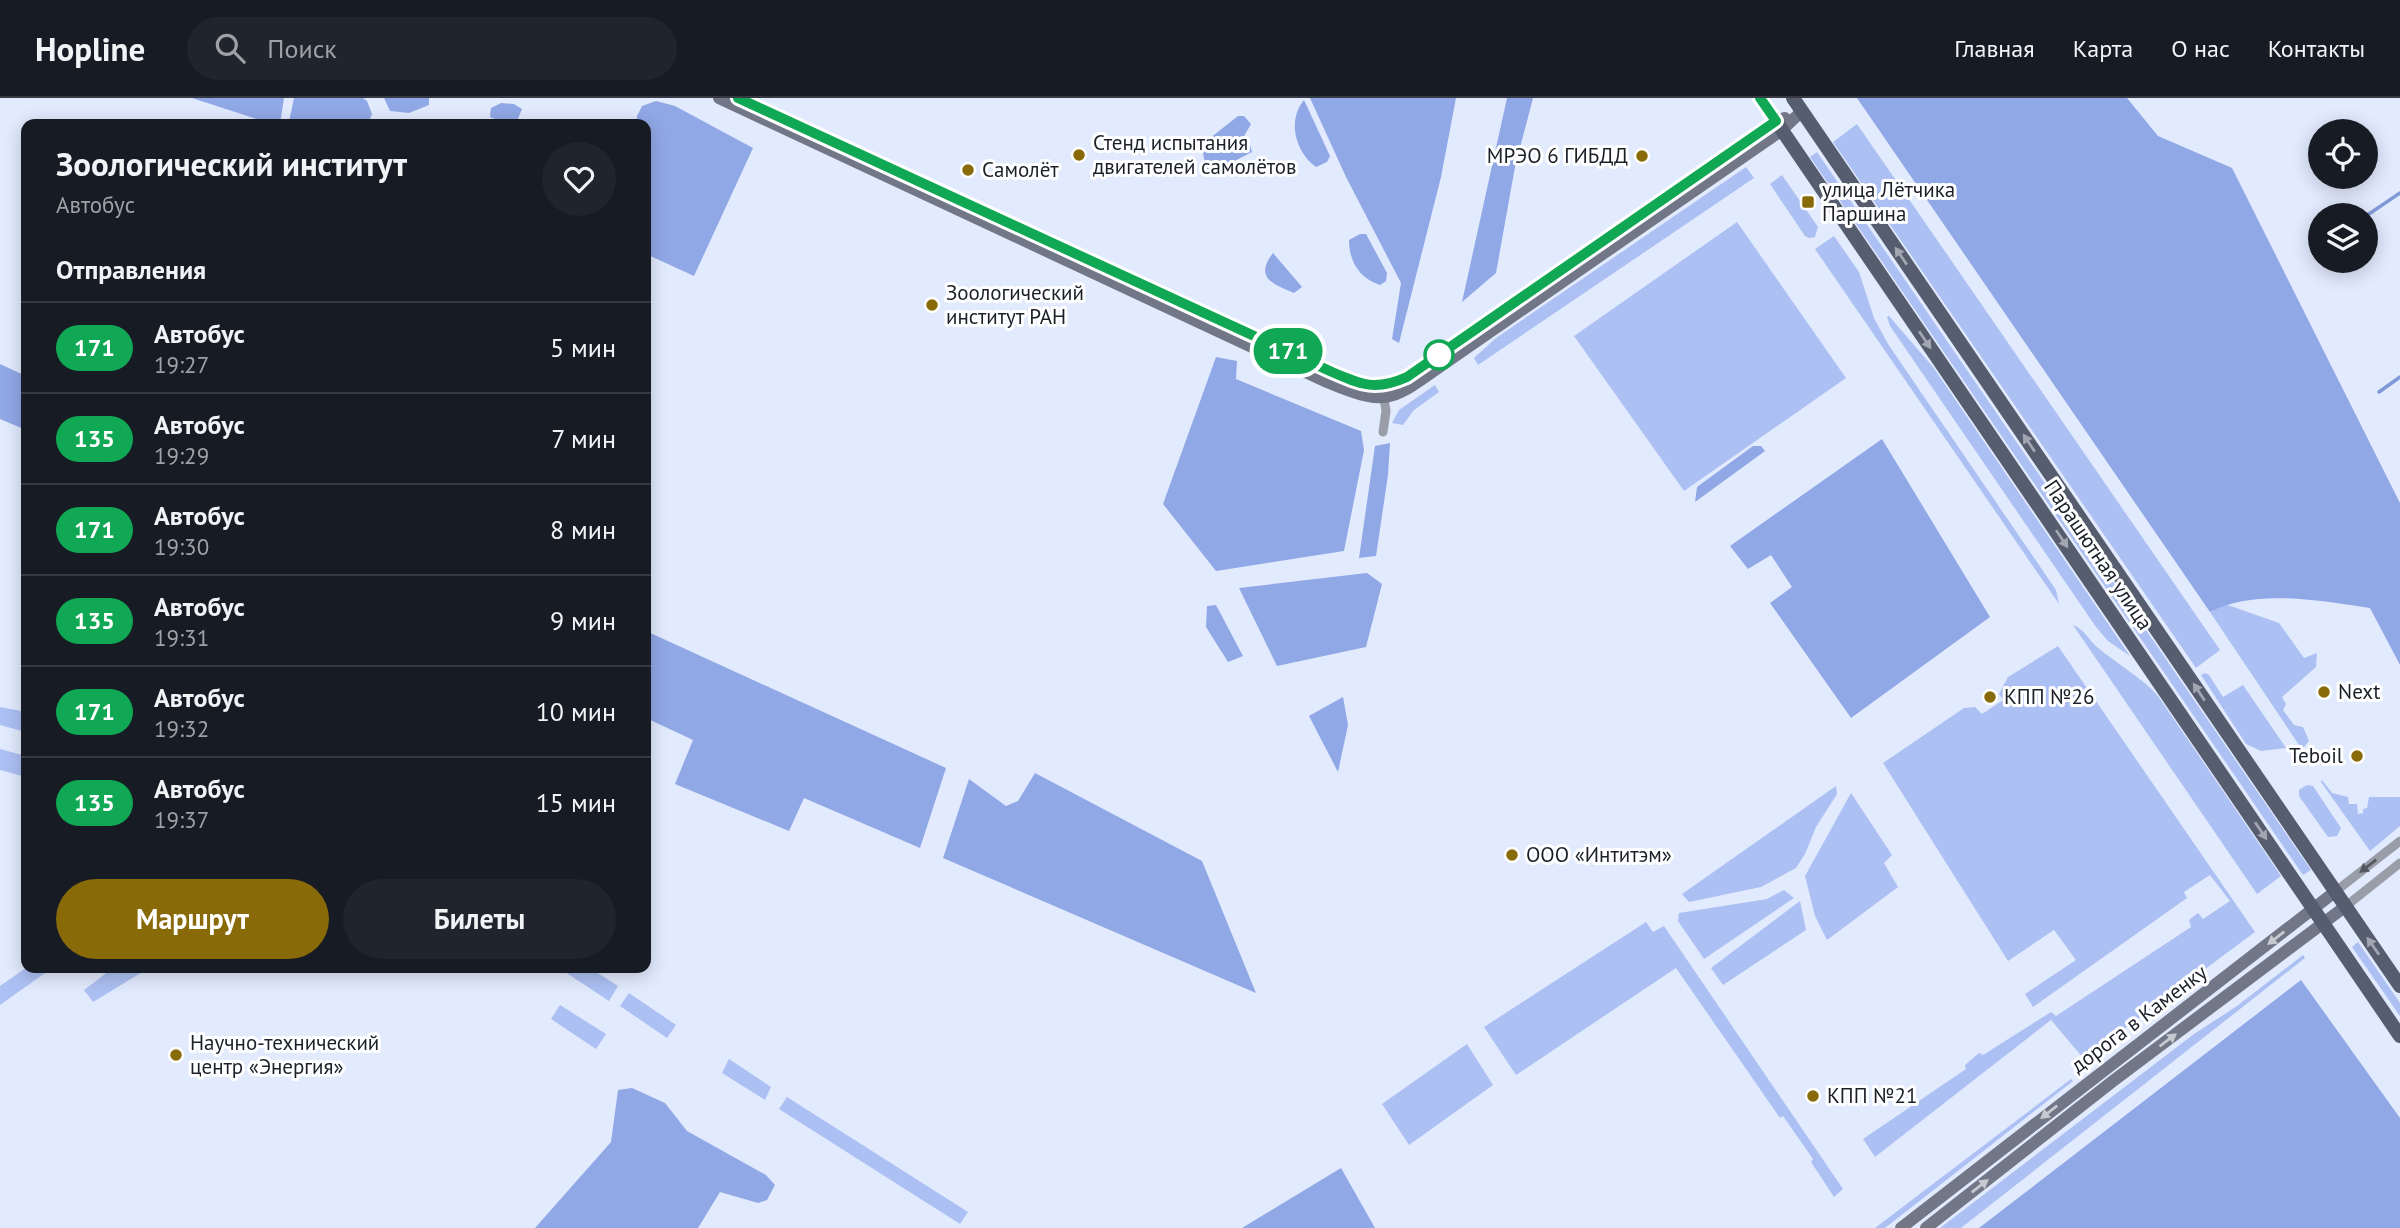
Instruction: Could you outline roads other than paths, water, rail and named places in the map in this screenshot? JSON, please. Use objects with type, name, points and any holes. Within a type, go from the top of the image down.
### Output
[{"type":"main road","name":"Парашютная улица","points":[[1760,98],[2400,1036]]},
{"type":"main road","name":"Парашютная улица","points":[[1798,104],[2400,986]]},
{"type":"street","points":[[719,98],[1370,386],[1394,383],[1407,377],[1779,126]]},
{"type":"street","points":[[738,98],[1327,382],[1354,393],[1384,398],[1409,388],[1779,126],[1798,104]]},
{"type":"street","points":[[1383,432],[1386,411],[1384,398]]},
{"type":"street","name":"дорога в Каменку","points":[[1901,1228],[2400,841]]},
{"type":"street","name":"дорога в Каменку","points":[[1926,1228],[2113,1081],[2400,863]]},
{"type":"waterway","points":[[2378,208],[2400,193]]},
{"type":"waterway","points":[[2379,392],[2400,377]]},
{"type":"place","name":"Стенд испытания двигателей самолётов","points":[[1079,155]]},
{"type":"place","name":"МРЭО 6 ГИБДД","points":[[1642,156]]},
{"type":"place","name":"Самолёт","points":[[968,170]]},
{"type":"place","name":"улица Лётчика Паршина","points":[[1808,202]]},
{"type":"place","name":"Зоологический институт РАН","points":[[932,305]]},
{"type":"place","name":"Next","points":[[2324,692]]},
{"type":"place","name":"КПП №26","points":[[1990,697]]},
{"type":"place","name":"Teboil","points":[[2357,756]]},
{"type":"place","name":"ООО «Интитэм»","points":[[1512,855]]},
{"type":"place","name":"Научно-технический центр «Энергия»","points":[[176,1055]]},
{"type":"place","name":"КПП №21","points":[[1813,1096]]}]
